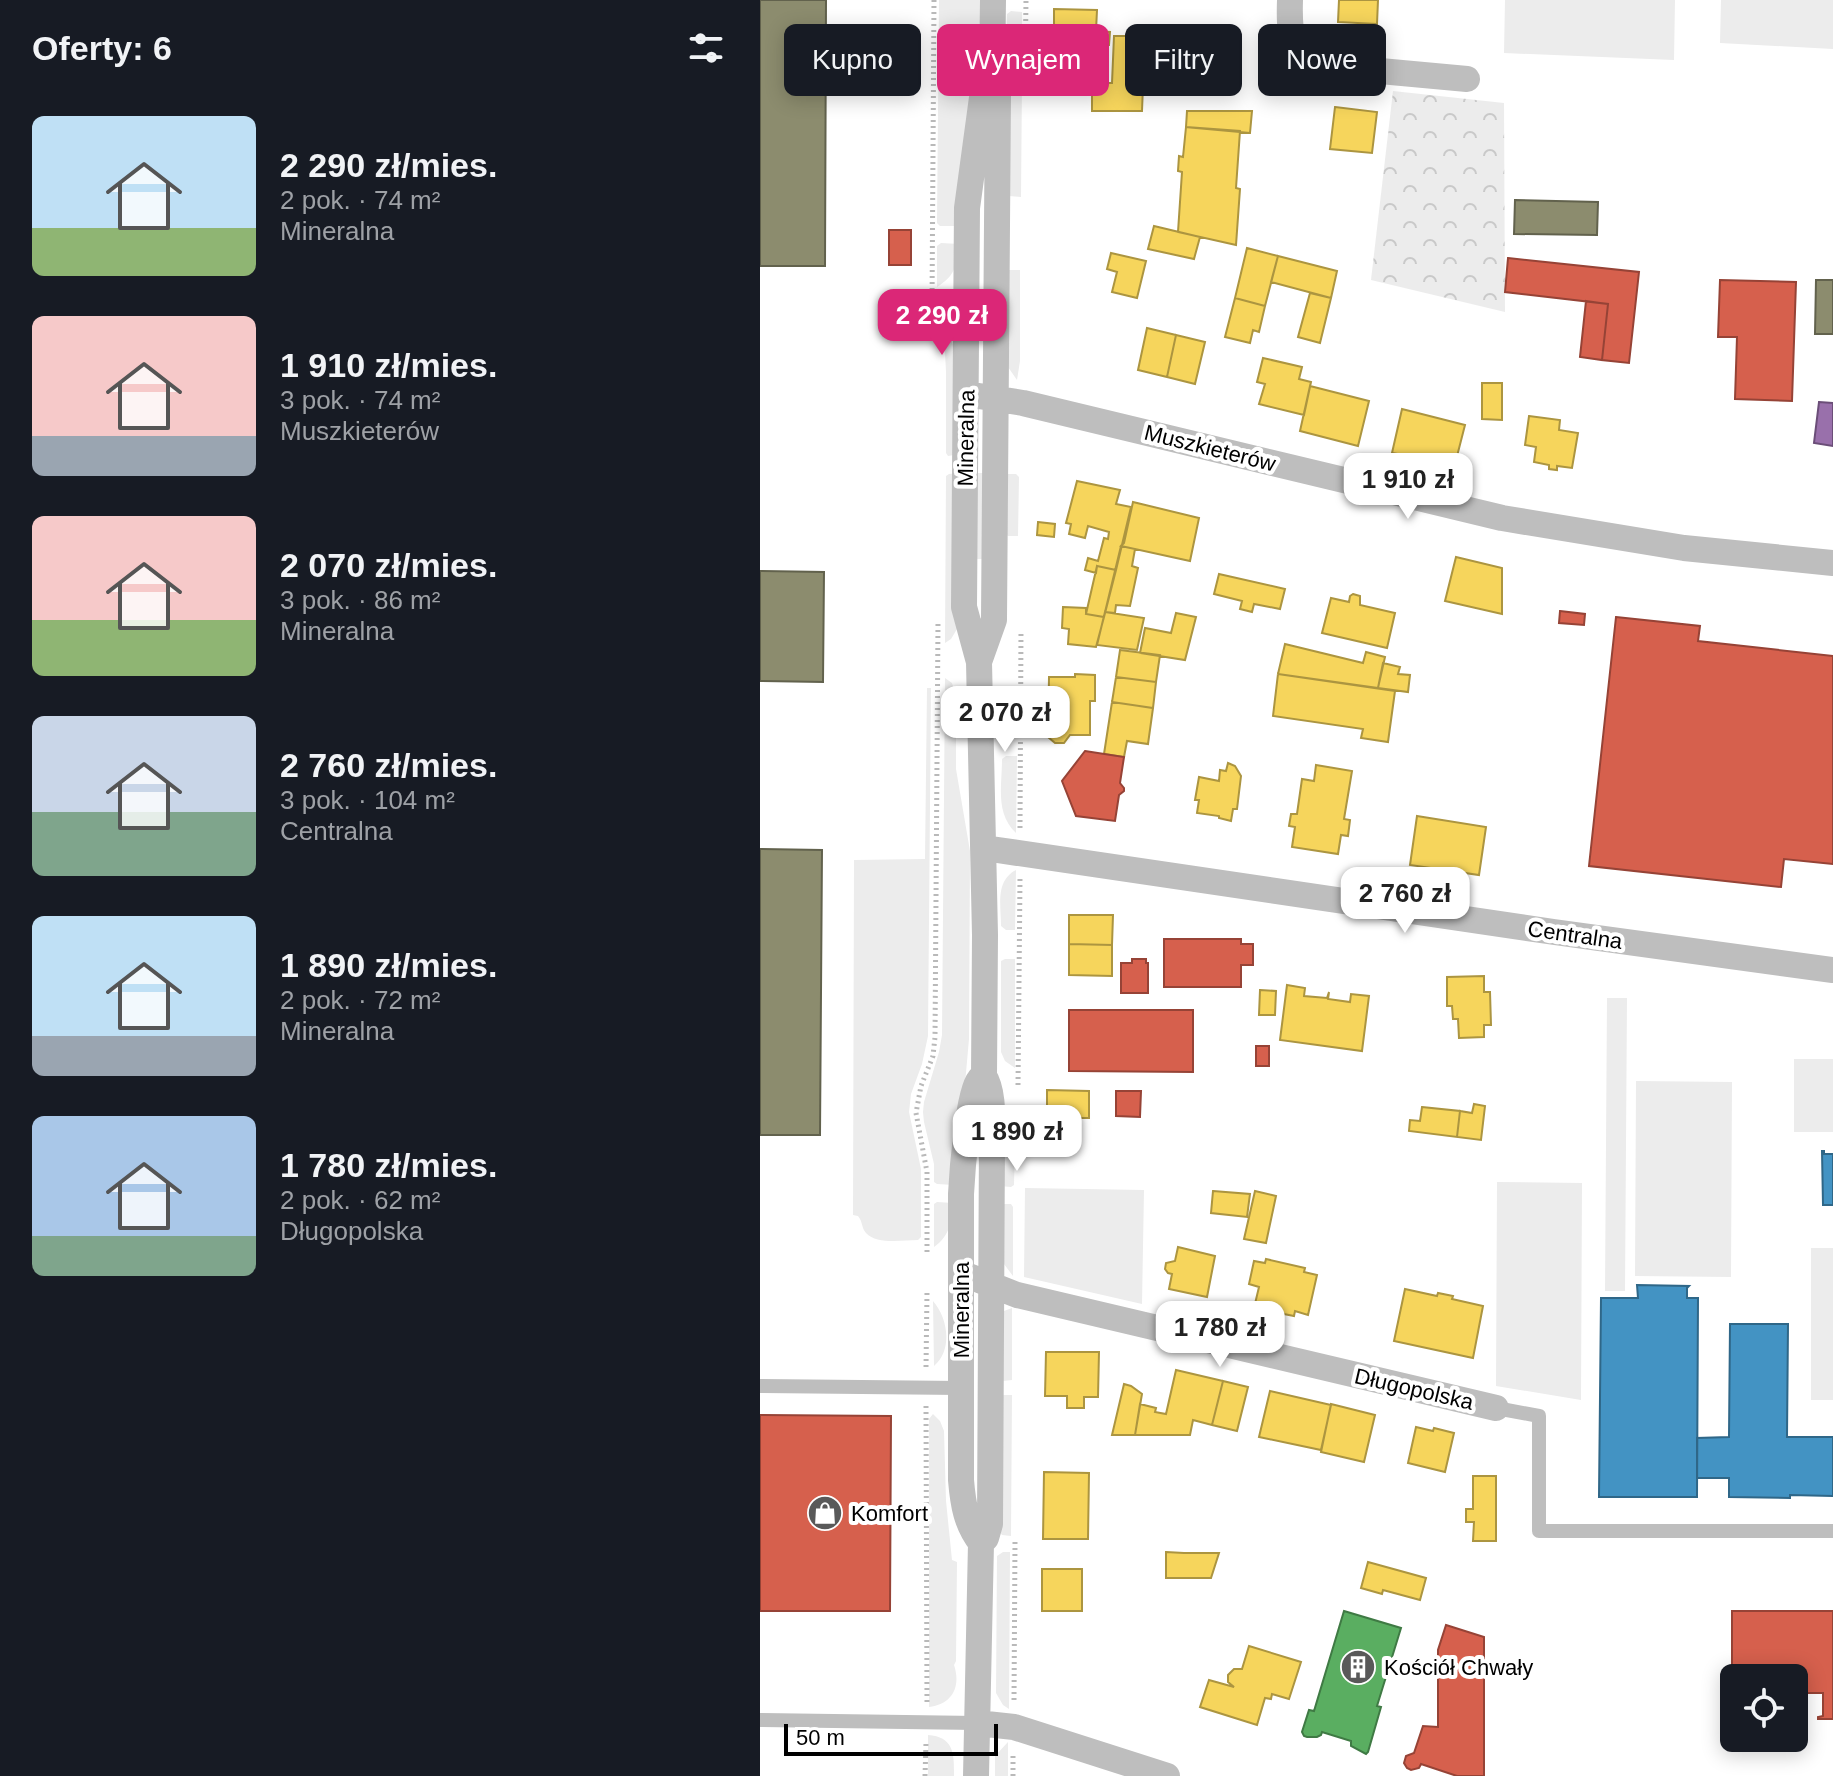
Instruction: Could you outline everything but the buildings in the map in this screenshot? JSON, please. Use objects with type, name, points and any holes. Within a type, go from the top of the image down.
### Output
[{"type":"street","name":"Mineralna","points":[[993,0],[993,24]]},
{"type":"street","points":[[1290,0],[1292,38],[1299,51],[1312,62],[1326,66],[1467,79]]},
{"type":"street","name":"Mineralna","points":[[981,1543],[990,1524],[992,1129],[988,1081],[984,1076],[984,848],[979,662],[964,607],[967,208],[982,96]]},
{"type":"street","name":"Mineralna","points":[[979,662],[994,620],[998,96]]},
{"type":"street","name":"Muszkieterów","points":[[966,394],[996,397],[1502,518],[1684,548],[1833,563]]},
{"type":"street","name":"Centralna","points":[[984,848],[1833,970]]},
{"type":"street","name":"Mineralna","points":[[976,1776],[981,1543],[971,1531],[963,1498],[961,1194],[963,1155],[972,1101],[977,1083],[984,1076]]},
{"type":"street","name":"Długopolska","points":[[961,1273],[1017,1295],[1496,1408]]},
{"type":"street","points":[[977,1723],[1014,1727],[1167,1776]]},
{"type":"lane","points":[[760,1386],[961,1388]]},
{"type":"lane","points":[[1496,1408],[1539,1416],[1539,1531],[1833,1531]]},
{"type":"lane","points":[[760,1720],[977,1723]]},
{"type":"path","points":[[932,304],[934,0]]},
{"type":"path","points":[[927,1252],[927,1172],[916,1113],[921,1086],[933,1056],[935,1037],[938,645]]},
{"type":"path","points":[[1018,1093],[1020,871]]},
{"type":"path","points":[[926,1374],[927,1292]]},
{"type":"path","points":[[926,1405],[927,1708]]},
{"type":"path","points":[[925,1776],[926,1734]]},
{"type":"path","points":[[1013,1776],[1014,1743]]},
{"type":"green space","points":[[939,0],[980,0],[980,24],[939,24]]},
{"type":"green space","points":[[1505,0],[1675,0],[1674,60],[1504,53]]},
{"type":"green space","points":[[1721,0],[1833,0],[1833,49],[1720,43]]},
{"type":"green space","points":[[1011,11],[1022,12],[1022,24],[1007,24],[1007,14]]},
{"type":"green space","points":[[1393,91],[1504,103],[1505,312],[1371,280]]},
{"type":"green space","points":[[938,96],[972,96],[959,226],[940,226],[937,223]]},
{"type":"green space","points":[[1006,96],[1022,96],[1021,197],[1009,196]]},
{"type":"green space","points":[[941,243],[959,244],[954,269],[937,287],[937,246]]},
{"type":"green space","points":[[1009,270],[1020,270],[1020,361],[1017,380],[1008,367]]},
{"type":"green space","points":[[944,332],[955,350],[954,455],[948,456],[946,453]]},
{"type":"green space","points":[[958,473],[957,629],[945,643],[946,476]]},
{"type":"green space","points":[[973,473],[988,473],[984,559],[975,559]]},
{"type":"green space","points":[[1003,474],[1019,477],[1018,536],[1008,536],[1003,532]]},
{"type":"green space","points":[[945,678],[952,683],[956,697],[956,769],[970,851],[969,1039],[954,1185],[934,1182],[934,1164],[923,1112],[942,1035]]},
{"type":"green space","points":[[927,688],[931,688],[928,1036],[911,1094],[909,1112],[921,1169],[921,1237],[918,1240],[898,1241],[871,1237],[858,1216],[853,1215],[854,860],[925,859]]},
{"type":"green space","points":[[1017,756],[1016,833],[1002,808],[1002,759]]},
{"type":"green space","points":[[1016,870],[1015,930],[1006,930],[1001,926],[1002,887]]},
{"type":"green space","points":[[1015,959],[1015,1068],[1005,1061],[1001,1052],[1001,961]]},
{"type":"green space","points":[[1607,998],[1627,998],[1625,1291],[1605,1291]]},
{"type":"green space","points":[[1794,1059],[1833,1059],[1833,1132],[1794,1132]]},
{"type":"green space","points":[[1636,1081],[1732,1082],[1731,1277],[1635,1276]]},
{"type":"green space","points":[[1000,1143],[1015,1143],[1014,1185],[1011,1187],[999,1186]]},
{"type":"green space","points":[[1497,1182],[1582,1183],[1581,1400],[1496,1386]]},
{"type":"green space","points":[[1025,1188],[1144,1190],[1142,1304],[1024,1277]]},
{"type":"green space","points":[[953,1203],[947,1233],[934,1247],[934,1204]]},
{"type":"green space","points":[[999,1204],[1011,1204],[1013,1207],[1013,1276],[1001,1260]]},
{"type":"green space","points":[[1811,1248],[1833,1248],[1833,1400],[1811,1400]]},
{"type":"green space","points":[[933,1301],[942,1316],[946,1334],[944,1351],[934,1366]]},
{"type":"green space","points":[[1012,1308],[1012,1380],[1002,1381],[1000,1316]]},
{"type":"green space","points":[[1003,1395],[1012,1395],[1011,1536],[1002,1535],[997,1528]]},
{"type":"green space","points":[[933,1414],[944,1431],[946,1501],[952,1560],[957,1562],[956,1680],[949,1698],[929,1707],[929,1419]]},
{"type":"green space","points":[[1010,1552],[1009,1709],[996,1693],[997,1556]]},
{"type":"green space","points":[[928,1735],[937,1736],[948,1743],[953,1754],[954,1776],[928,1776]]},
{"type":"green space","points":[[1008,1742],[1008,1776],[995,1776],[995,1756]]},
{"type":"place","name":"Komfort","points":[[825,1513]]},
{"type":"place","name":"Kościół Chwały","points":[[1358,1667]]}]
